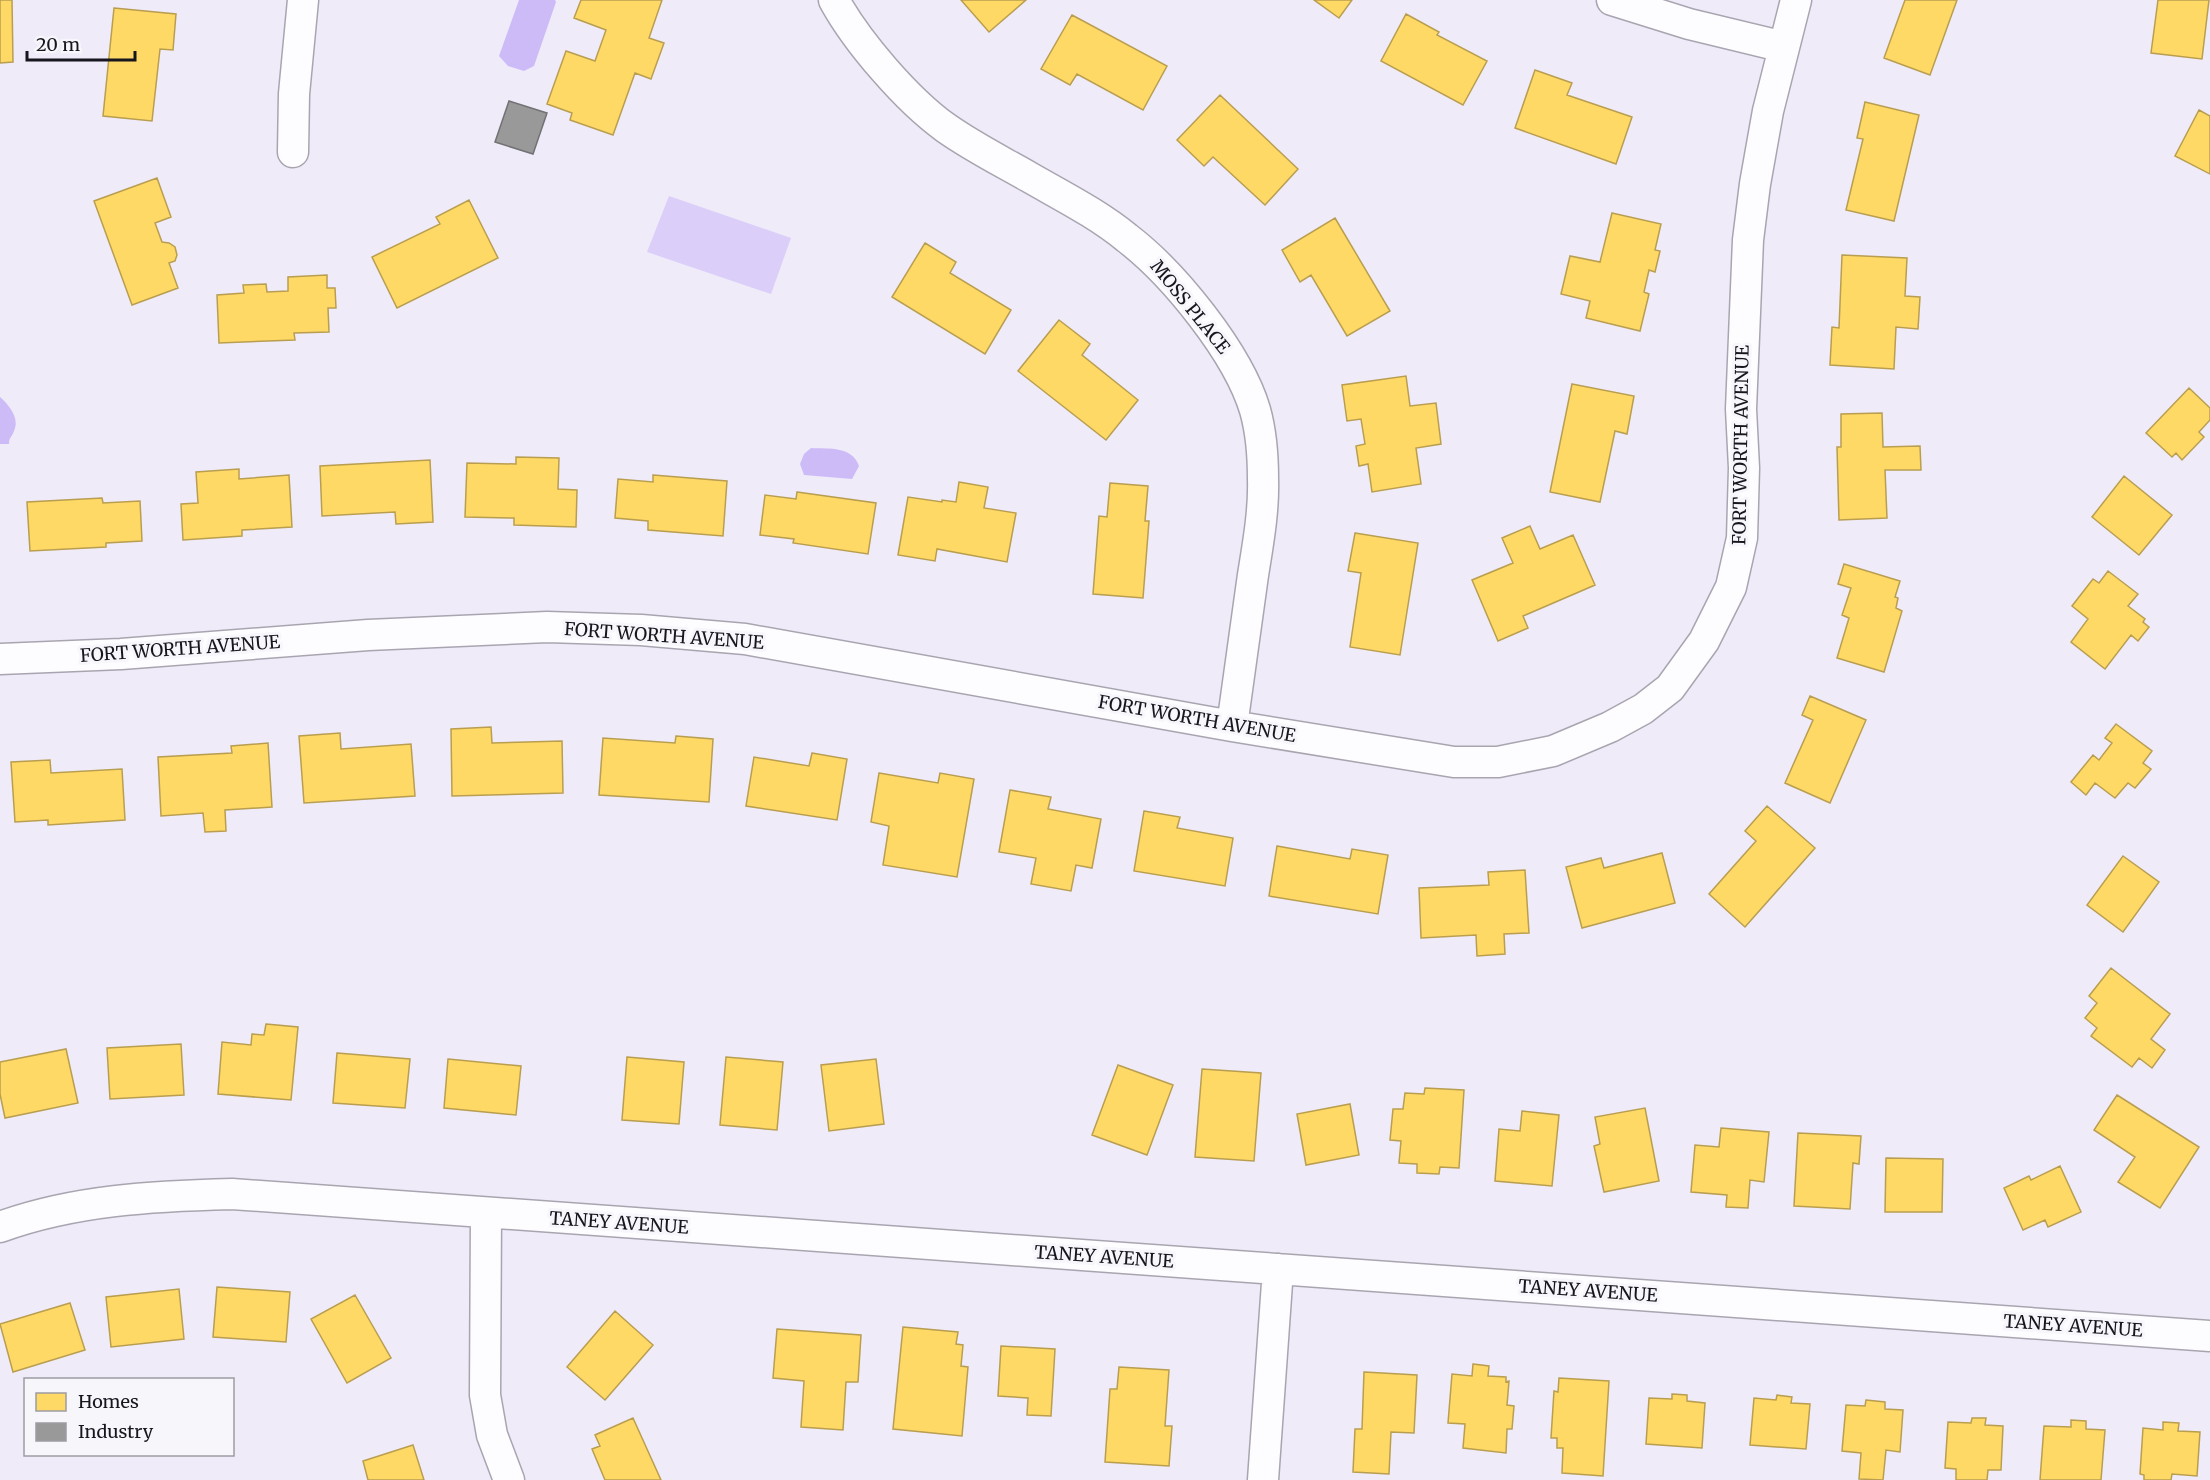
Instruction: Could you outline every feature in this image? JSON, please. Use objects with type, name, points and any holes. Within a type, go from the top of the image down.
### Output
[{"type":"street","points":[[293,152],[294,94],[303,0]]},
{"type":"street","name":"MOSS PLACE","points":[[834,0],[840,12],[874,56],[907,93],[944,126],[978,150],[1072,202],[1127,237],[1161,267],[1231,357],[1255,411],[1263,480],[1257,549],[1232,726]]},
{"type":"street","points":[[1612,0],[1689,24],[1784,47]]},
{"type":"street","name":"FORT WORTH AVENUE","points":[[0,659],[121,654],[368,634],[547,627],[641,630],[745,639],[1232,726],[1454,762],[1498,762],[1553,751],[1610,727],[1643,709],[1670,688],[1704,641],[1731,587],[1742,538],[1744,468],[1741,409],[1748,240],[1761,153],[1796,0]]},
{"type":"street","name":"TANEY AVENUE","points":[[0,1227],[71,1208],[126,1199],[232,1194],[2210,1336]]},
{"type":"street","points":[[486,1213],[485,1395],[492,1435],[509,1480]]},
{"type":"street","points":[[1263,1480],[1278,1269]]},
{"type":"shaded area","points":[[519,0],[555,0],[556,2],[534,66],[524,71],[508,66],[499,56]]},
{"type":"shaded area","points":[[669,196],[791,238],[771,294],[647,252]]},
{"type":"shaded area","points":[[0,397],[10,408],[16,421],[9,444],[0,444]]},
{"type":"shaded area","points":[[811,448],[840,450],[851,455],[859,466],[852,479],[804,475],[800,464],[804,454]]},
{"type":"building: Homes","points":[[0,0],[12,0],[13,62],[0,63]]},
{"type":"building: Homes","points":[[581,0],[662,0],[649,38],[664,43],[651,79],[635,73],[613,135],[570,120],[572,113],[547,104],[566,51],[595,61],[606,30],[574,18]]},
{"type":"building: Homes","points":[[961,0],[1026,0],[989,32]]},
{"type":"building: Homes","points":[[1314,0],[1352,0],[1339,18]]},
{"type":"building: Homes","points":[[1905,0],[1957,0],[1930,75],[1884,58]]},
{"type":"building: Homes","points":[[2158,0],[2209,0],[2202,59],[2151,53]]},
{"type":"building: Homes","points":[[114,8],[176,14],[173,50],[160,49],[152,121],[103,116]]},
{"type":"building: Homes","points":[[1406,14],[1439,32],[1437,35],[1487,61],[1463,105],[1381,61]]},
{"type":"building: Homes","points":[[1072,15],[1167,66],[1143,110],[1077,74],[1070,85],[1041,69]]},
{"type":"building: Homes","points":[[1535,70],[1572,83],[1567,95],[1632,117],[1616,164],[1515,128]]},
{"type":"building: Homes","points":[[1220,95],[1298,169],[1265,205],[1213,157],[1204,166],[1177,140]]},
{"type":"building: Homes","points":[[1865,102],[1919,115],[1894,221],[1846,210],[1863,139],[1857,138]]},
{"type":"building: Homes","points":[[2199,110],[2210,116],[2210,174],[2175,156]]},
{"type":"building: Homes","points":[[157,178],[171,217],[155,223],[162,242],[175,247],[177,255],[175,261],[169,263],[178,288],[132,305],[94,201]]},
{"type":"building: Homes","points":[[469,200],[498,258],[397,308],[372,257],[440,224],[436,217]]},
{"type":"building: Homes","points":[[1612,213],[1661,224],[1655,250],[1660,251],[1655,272],[1649,270],[1644,292],[1649,294],[1640,331],[1586,318],[1590,301],[1561,294],[1570,256],[1600,262]]},
{"type":"building: Homes","points":[[1335,218],[1390,311],[1347,336],[1311,275],[1300,282],[1282,250]]},
{"type":"building: Homes","points":[[925,243],[956,262],[950,273],[1011,310],[985,354],[892,297]]},
{"type":"building: Homes","points":[[1842,255],[1907,258],[1905,296],[1920,297],[1918,329],[1896,327],[1894,369],[1830,365],[1832,327],[1839,328]]},
{"type":"building: Homes","points":[[327,275],[327,288],[335,288],[336,308],[328,308],[329,332],[294,333],[295,340],[219,343],[217,295],[244,293],[243,285],[266,284],[267,292],[288,291],[288,277]]},
{"type":"building: Homes","points":[[1059,320],[1090,344],[1082,355],[1138,400],[1106,440],[1018,371]]},
{"type":"building: Homes","points":[[1406,376],[1410,406],[1436,403],[1441,444],[1416,448],[1421,484],[1372,492],[1368,464],[1359,466],[1356,446],[1365,444],[1361,419],[1347,421],[1342,385]]},
{"type":"building: Homes","points":[[1572,384],[1634,396],[1627,434],[1615,431],[1600,502],[1550,492]]},
{"type":"building: Homes","points":[[2189,388],[2210,408],[2210,420],[2199,432],[2204,437],[2182,460],[2176,453],[2172,457],[2146,433]]},
{"type":"building: Homes","points":[[1882,413],[1883,447],[1920,446],[1921,470],[1885,470],[1887,518],[1839,520],[1837,447],[1841,447],[1841,414]]},
{"type":"building: Homes","points":[[516,457],[559,458],[558,489],[577,490],[576,527],[514,525],[514,518],[465,517],[467,463],[516,464]]},
{"type":"building: Homes","points":[[430,460],[433,522],[396,524],[395,512],[322,516],[320,466]]},
{"type":"building: Homes","points":[[239,469],[239,479],[289,475],[292,527],[242,530],[242,536],[183,540],[181,504],[198,503],[196,472]]},
{"type":"building: Homes","points":[[653,475],[727,481],[723,536],[648,530],[648,521],[615,518],[618,479],[653,482]]},
{"type":"building: Homes","points":[[2124,476],[2172,515],[2139,555],[2092,517]]},
{"type":"building: Homes","points":[[959,482],[988,487],[984,508],[1016,513],[1007,562],[937,549],[935,561],[898,555],[908,497],[956,502]]},
{"type":"building: Homes","points":[[1110,483],[1148,486],[1145,521],[1149,521],[1143,598],[1093,594],[1099,516],[1107,517]]},
{"type":"building: Homes","points":[[797,492],[876,503],[868,554],[793,543],[794,539],[760,535],[765,495],[796,499]]},
{"type":"building: Homes","points":[[102,498],[103,503],[140,501],[142,541],[106,543],[106,547],[30,551],[27,502]]},
{"type":"building: Homes","points":[[1530,526],[1540,549],[1573,535],[1595,585],[1523,616],[1528,628],[1498,641],[1472,580],[1513,563],[1502,538]]},
{"type":"building: Homes","points":[[1355,533],[1418,543],[1400,655],[1350,647],[1361,573],[1348,571]]},
{"type":"building: Homes","points":[[1844,564],[1900,581],[1895,597],[1898,598],[1896,608],[1902,611],[1884,672],[1837,658],[1849,618],[1842,615],[1851,588],[1838,584]]},
{"type":"building: Homes","points":[[2108,571],[2138,594],[2128,606],[2145,619],[2143,622],[2149,627],[2138,641],[2131,635],[2105,669],[2071,642],[2088,619],[2072,606],[2093,579],[2099,583]]},
{"type":"building: Homes","points":[[1810,696],[1866,720],[1830,803],[1785,783],[1813,720],[1802,715]]},
{"type":"building: Homes","points":[[2116,724],[2152,751],[2143,763],[2151,769],[2135,788],[2128,783],[2115,798],[2095,783],[2086,795],[2071,782],[2093,755],[2099,760],[2112,743],[2105,738]]},
{"type":"building: Homes","points":[[491,727],[492,743],[562,741],[563,793],[452,796],[451,729]]},
{"type":"building: Homes","points":[[340,733],[341,749],[411,744],[415,796],[304,803],[299,736]]},
{"type":"building: Homes","points":[[676,736],[713,739],[709,802],[599,795],[603,738],[675,743]]},
{"type":"building: Homes","points":[[268,743],[272,807],[225,810],[226,831],[205,832],[203,813],[161,816],[158,757],[232,753],[231,746]]},
{"type":"building: Homes","points":[[812,753],[847,759],[837,820],[746,806],[754,757],[809,766]]},
{"type":"building: Homes","points":[[50,760],[51,773],[122,769],[125,820],[48,825],[48,820],[15,822],[11,762]]},
{"type":"building: Homes","points":[[879,773],[938,783],[940,773],[974,779],[957,877],[883,865],[889,826],[871,822]]},
{"type":"building: Homes","points":[[1010,790],[1051,797],[1048,809],[1101,819],[1092,868],[1076,865],[1071,891],[1031,884],[1036,858],[999,852]]},
{"type":"building: Homes","points":[[1767,806],[1815,848],[1745,927],[1709,894],[1756,841],[1745,831]]},
{"type":"building: Homes","points":[[1144,811],[1180,817],[1177,828],[1233,838],[1225,886],[1134,871]]},
{"type":"building: Homes","points":[[1277,846],[1350,859],[1352,849],[1388,855],[1378,914],[1269,896]]},
{"type":"building: Homes","points":[[1662,853],[1675,903],[1582,928],[1566,867],[1601,858],[1604,868]]},
{"type":"building: Homes","points":[[2123,856],[2159,882],[2123,932],[2087,905]]},
{"type":"building: Homes","points":[[1525,870],[1529,933],[1504,934],[1505,954],[1477,956],[1476,935],[1421,938],[1419,888],[1489,885],[1488,872]]},
{"type":"building: Homes","points":[[2111,968],[2170,1014],[2151,1039],[2165,1050],[2152,1068],[2139,1058],[2132,1067],[2091,1036],[2097,1028],[2085,1018],[2097,1003],[2089,996]]},
{"type":"building: Homes","points":[[266,1024],[298,1027],[291,1100],[218,1094],[222,1042],[251,1045],[252,1034],[264,1035]]},
{"type":"building: Homes","points":[[181,1044],[184,1095],[110,1099],[107,1048]]},
{"type":"building: Homes","points":[[66,1049],[78,1103],[5,1118],[0,1094],[0,1062]]},
{"type":"building: Homes","points":[[337,1053],[410,1059],[405,1108],[333,1103]]},
{"type":"building: Homes","points":[[627,1057],[684,1062],[679,1124],[622,1120]]},
{"type":"building: Homes","points":[[726,1057],[783,1062],[777,1130],[720,1125]]},
{"type":"building: Homes","points":[[448,1059],[521,1066],[516,1115],[444,1108]]},
{"type":"building: Homes","points":[[876,1059],[884,1124],[829,1131],[821,1065]]},
{"type":"building: Homes","points":[[1118,1065],[1173,1085],[1147,1155],[1092,1135]]},
{"type":"building: Homes","points":[[1202,1069],[1261,1073],[1254,1161],[1195,1157]]},
{"type":"building: Homes","points":[[1425,1088],[1464,1090],[1459,1168],[1440,1167],[1439,1174],[1417,1173],[1417,1164],[1399,1163],[1401,1141],[1390,1140],[1393,1109],[1403,1109],[1405,1093],[1424,1094]]},
{"type":"building: Homes","points":[[2117,1095],[2199,1147],[2160,1208],[2118,1182],[2135,1157],[2094,1130]]},
{"type":"building: Homes","points":[[1350,1104],[1359,1155],[1306,1165],[1297,1114]]},
{"type":"building: Homes","points":[[1645,1108],[1659,1181],[1604,1192],[1594,1146],[1600,1144],[1595,1117]]},
{"type":"building: Homes","points":[[1522,1111],[1559,1115],[1552,1186],[1495,1181],[1499,1129],[1520,1131]]},
{"type":"building: Homes","points":[[1721,1128],[1769,1132],[1764,1182],[1750,1180],[1748,1208],[1726,1207],[1727,1195],[1691,1192],[1695,1145],[1719,1147]]},
{"type":"building: Homes","points":[[1798,1133],[1861,1136],[1859,1164],[1853,1163],[1850,1209],[1794,1206]]},
{"type":"building: Homes","points":[[1886,1158],[1943,1159],[1942,1212],[1885,1212]]},
{"type":"building: Homes","points":[[2060,1166],[2081,1212],[2048,1227],[2045,1220],[2023,1230],[2004,1188],[2029,1176],[2031,1180]]},
{"type":"building: Homes","points":[[217,1287],[290,1292],[286,1342],[213,1337]]},
{"type":"building: Homes","points":[[179,1289],[184,1339],[111,1347],[106,1297]]},
{"type":"building: Homes","points":[[355,1295],[391,1358],[347,1383],[311,1319]]},
{"type":"building: Homes","points":[[70,1303],[85,1350],[13,1372],[0,1324]]},
{"type":"building: Homes","points":[[615,1311],[653,1345],[605,1400],[567,1367]]},
{"type":"building: Homes","points":[[903,1327],[958,1332],[956,1344],[963,1345],[961,1366],[968,1367],[962,1436],[893,1429]]},
{"type":"building: Homes","points":[[777,1329],[861,1335],[858,1382],[846,1382],[843,1430],[801,1427],[804,1381],[773,1378]]},
{"type":"building: Homes","points":[[1001,1346],[1055,1349],[1051,1416],[1027,1415],[1028,1398],[998,1396]]},
{"type":"building: Homes","points":[[1473,1364],[1489,1366],[1488,1376],[1506,1377],[1506,1382],[1509,1381],[1507,1405],[1514,1406],[1512,1429],[1507,1429],[1506,1453],[1463,1448],[1465,1424],[1448,1423],[1452,1374],[1472,1376]]},
{"type":"building: Homes","points":[[1119,1367],[1169,1370],[1165,1426],[1172,1426],[1169,1466],[1105,1462],[1110,1389],[1117,1389]]},
{"type":"building: Homes","points":[[1364,1372],[1417,1375],[1414,1433],[1391,1432],[1389,1474],[1353,1472],[1355,1429],[1362,1429]]},
{"type":"building: Homes","points":[[1559,1378],[1609,1381],[1603,1476],[1562,1473],[1563,1448],[1557,1448],[1557,1438],[1551,1438],[1554,1391],[1558,1392]]},
{"type":"building: Homes","points":[[1672,1394],[1687,1395],[1687,1401],[1705,1403],[1702,1448],[1646,1444],[1649,1398],[1672,1399]]},
{"type":"building: Homes","points":[[1777,1395],[1792,1397],[1791,1403],[1810,1404],[1806,1449],[1750,1445],[1754,1398],[1776,1400]]},
{"type":"building: Homes","points":[[1866,1400],[1885,1402],[1885,1409],[1903,1410],[1900,1452],[1886,1450],[1883,1480],[1859,1479],[1861,1453],[1842,1451],[1846,1405],[1865,1406]]},
{"type":"building: Homes","points":[[633,1418],[661,1480],[605,1480],[592,1449],[600,1446],[595,1435]]},
{"type":"building: Homes","points":[[1972,1418],[1986,1418],[1985,1425],[2003,1426],[2001,1470],[1988,1470],[1987,1480],[1956,1480],[1956,1469],[1945,1468],[1948,1422],[1971,1423]]},
{"type":"building: Homes","points":[[2071,1420],[2086,1421],[2086,1429],[2105,1430],[2101,1480],[2040,1480],[2044,1426],[2071,1427]]},
{"type":"building: Homes","points":[[2163,1422],[2179,1423],[2178,1431],[2200,1432],[2197,1476],[2172,1474],[2171,1480],[2144,1480],[2144,1475],[2140,1474],[2143,1428],[2163,1430]]},
{"type":"building: Homes","points":[[413,1445],[424,1480],[368,1480],[363,1461]]},
{"type":"building: Industry","points":[[509,101],[547,113],[533,154],[495,142]]}]
